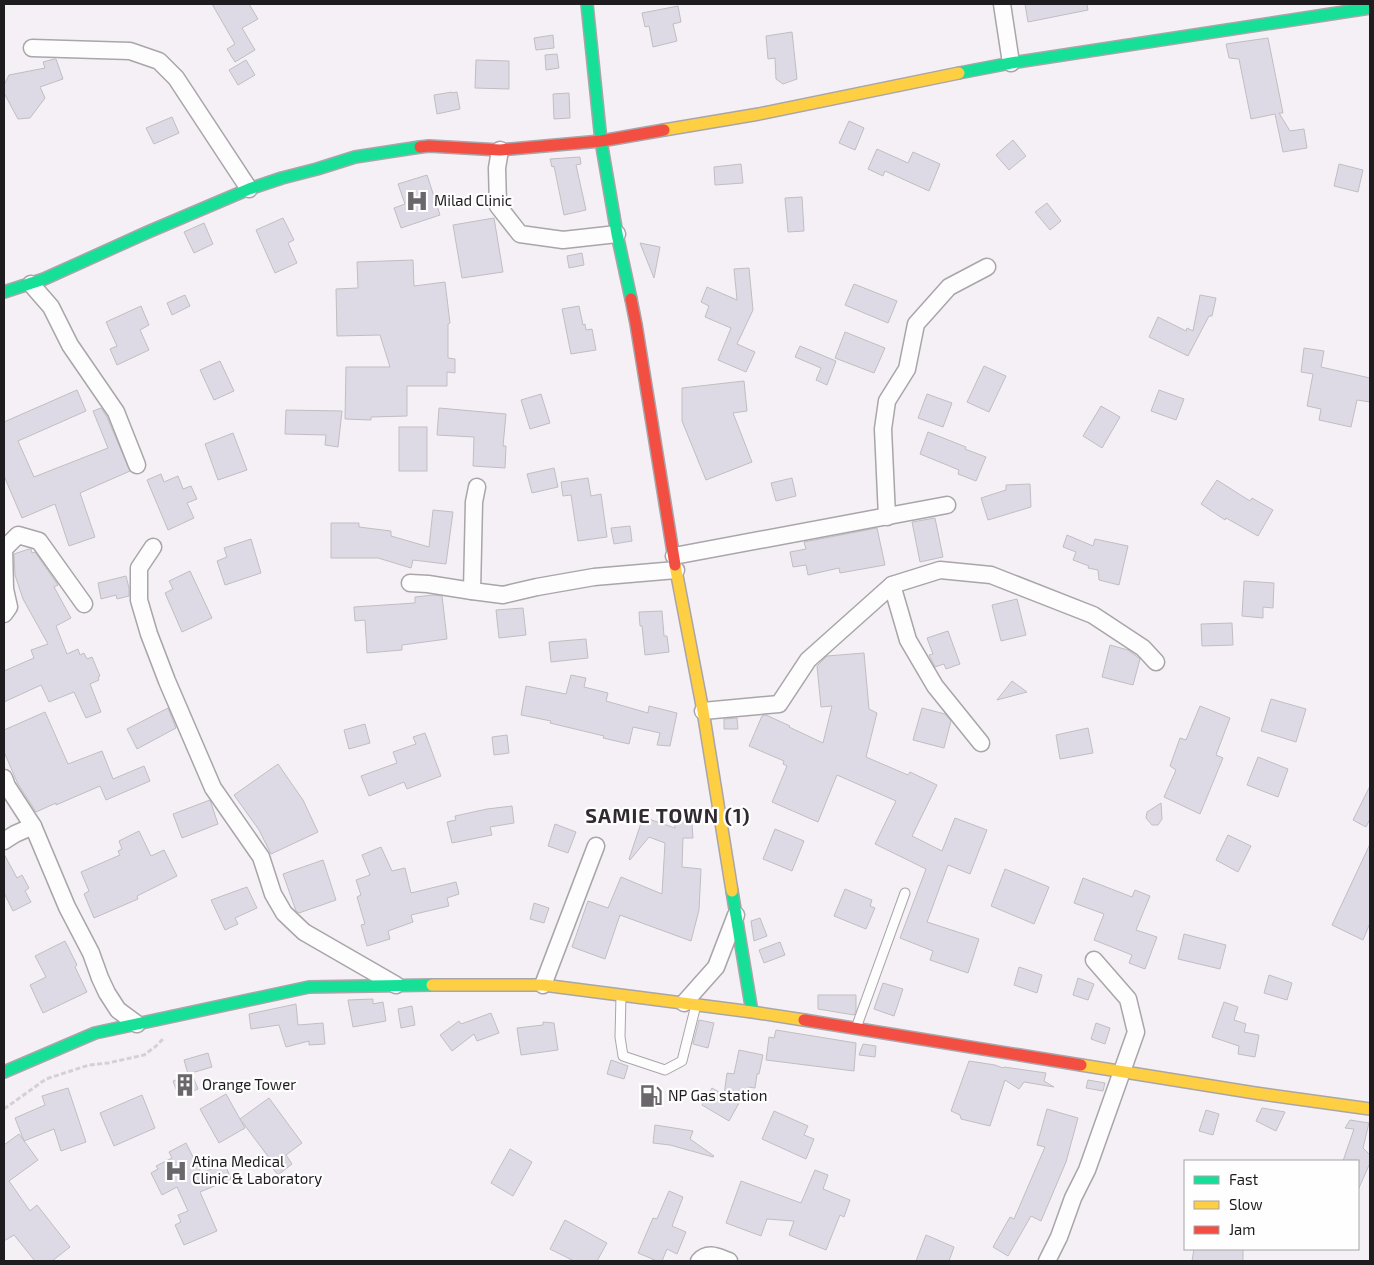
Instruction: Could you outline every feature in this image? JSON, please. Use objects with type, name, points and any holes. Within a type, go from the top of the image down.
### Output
[{"type":"street","points":[[587,4],[601,141],[617,234],[636,324],[675,563],[703,711],[752,1012]]},
{"type":"street","points":[[1002,4],[1011,63]]},
{"type":"street","points":[[4,292],[44,279],[249,189],[355,157],[429,146],[500,150],[601,141],[759,114],[1011,63],[1370,8]]},
{"type":"street","points":[[32,48],[130,51],[158,61],[176,78],[249,189]]},
{"type":"street","points":[[500,150],[497,168],[498,206],[520,234],[563,240],[617,234]]},
{"type":"street","points":[[887,516],[883,429],[887,401],[907,369],[916,324],[949,287],[987,266]]},
{"type":"street","points":[[31,284],[52,307],[70,345],[116,412],[137,465]]},
{"type":"street","points":[[472,591],[474,502],[477,487]]},
{"type":"street","points":[[410,583],[428,584],[503,596],[537,587],[675,563],[887,516],[947,505]]},
{"type":"street","points":[[4,614],[9,607],[4,589],[4,548],[18,535],[39,541],[84,604]]},
{"type":"street","points":[[153,547],[140,568],[139,600],[149,634],[167,680],[213,788],[261,857],[273,894],[284,913],[304,932],[396,985]]},
{"type":"street","points":[[703,711],[779,704],[808,660],[892,585],[940,570],[991,575],[1093,615],[1143,648],[1156,662]]},
{"type":"street","points":[[892,585],[908,640],[935,686],[981,743]]},
{"type":"street","points":[[4,778],[7,786],[33,826],[68,907],[92,953],[107,993],[118,1010],[137,1024]]},
{"type":"street","points":[[4,840],[33,826]]},
{"type":"street","points":[[543,985],[596,846]]},
{"type":"street","points":[[690,1004],[716,967],[736,913]]},
{"type":"street","points":[[1047,1261],[1059,1237],[1073,1198],[1087,1170],[1136,1032],[1128,999],[1094,960]]},
{"type":"street","points":[[4,1072],[95,1033],[309,988],[396,985],[543,985],[752,1012],[1255,1093],[1370,1109]]},
{"type":"street","points":[[699,1261],[712,1255],[729,1261]]},
{"type":"lane","points":[[856,1029],[905,893]]},
{"type":"lane","points":[[622,996],[620,1038],[623,1056],[665,1070],[682,1061],[690,1004]]},
{"type":"path","points":[[4,1109],[46,1079],[89,1065],[144,1055],[169,1033]]},
{"type":"building","points":[[212,4],[249,4],[258,19],[242,28],[255,50],[235,62],[227,49],[235,44]]},
{"type":"building","points":[[1025,4],[1087,4],[1088,10],[1028,22]]},
{"type":"building","points":[[678,6],[681,22],[673,24],[677,41],[653,47],[649,26],[645,27],[642,13]]},
{"type":"building","points":[[792,32],[797,79],[783,84],[776,79],[775,58],[768,59],[766,36]]},
{"type":"building","points":[[553,35],[554,48],[536,50],[534,38]]},
{"type":"building","points":[[1268,38],[1283,113],[1279,113],[1290,131],[1304,129],[1307,148],[1283,152],[1275,114],[1251,119],[1239,59],[1229,58],[1226,44]]},
{"type":"building","points":[[557,54],[559,68],[546,70],[545,55]]},
{"type":"building","points":[[56,59],[63,79],[40,87],[45,98],[30,118],[18,119],[4,93],[4,85],[9,75],[45,68],[43,62]]},
{"type":"building","points":[[246,60],[255,75],[238,85],[229,70]]},
{"type":"building","points":[[476,60],[509,61],[509,89],[475,88]]},
{"type":"building","points":[[457,92],[460,109],[437,114],[434,95]]},
{"type":"building","points":[[569,93],[570,118],[554,119],[553,94]]},
{"type":"building","points":[[172,117],[179,133],[154,144],[146,128]]},
{"type":"building","points":[[849,121],[864,128],[855,150],[839,143]]},
{"type":"building","points":[[1013,140],[1026,156],[1009,170],[996,155]]},
{"type":"building","points":[[877,149],[908,163],[913,152],[940,164],[929,191],[885,171],[883,176],[868,169]]},
{"type":"building","points":[[580,157],[581,164],[576,165],[586,210],[564,215],[554,166],[552,167],[550,159]]},
{"type":"building","points":[[741,164],[743,183],[715,185],[714,167]]},
{"type":"building","points":[[1339,164],[1363,170],[1358,192],[1334,186]]},
{"type":"building","name":"Milad Clinic","points":[[427,175],[440,215],[401,228],[394,208],[405,204],[398,184]]},
{"type":"building","points":[[802,197],[804,231],[788,232],[785,198]]},
{"type":"building","points":[[1047,203],[1061,221],[1050,230],[1035,212]]},
{"type":"building","points":[[283,218],[294,240],[288,243],[297,263],[275,273],[256,230]]},
{"type":"building","points":[[494,218],[503,272],[462,278],[453,225]]},
{"type":"building","points":[[204,223],[213,244],[194,253],[184,232]]},
{"type":"building","points":[[640,243],[660,247],[654,278]]},
{"type":"building","points":[[582,253],[584,265],[569,268],[567,256]]},
{"type":"building","points":[[413,260],[414,286],[445,282],[450,323],[448,324],[448,358],[455,359],[455,373],[447,372],[447,386],[407,386],[407,416],[371,417],[371,420],[345,419],[346,367],[390,367],[380,335],[337,336],[336,289],[358,288],[357,262]]},
{"type":"building","points":[[749,268],[753,310],[737,344],[755,352],[746,372],[718,360],[731,328],[705,317],[709,306],[701,302],[707,287],[737,300],[734,269]]},
{"type":"building","points":[[854,284],[897,301],[888,323],[845,305]]},
{"type":"building","points":[[185,295],[190,306],[172,315],[167,303]]},
{"type":"building","points":[[1200,295],[1216,298],[1212,316],[1209,316],[1188,356],[1149,337],[1158,317],[1186,331],[1187,328],[1193,331]]},
{"type":"building","points":[[141,306],[149,325],[140,330],[149,350],[117,365],[110,349],[117,346],[106,322]]},
{"type":"building","points":[[579,306],[583,325],[585,324],[586,330],[592,329],[596,350],[571,354],[562,309]]},
{"type":"building","points":[[845,332],[885,348],[874,373],[835,358]]},
{"type":"building","points":[[800,346],[836,361],[827,385],[816,380],[821,368],[795,357]]},
{"type":"building","points":[[1304,348],[1324,351],[1321,367],[1370,378],[1370,402],[1357,400],[1351,427],[1319,420],[1321,409],[1307,406],[1313,374],[1301,372]]},
{"type":"building","points":[[220,361],[234,391],[214,400],[200,370]]},
{"type":"building","points":[[984,366],[1006,376],[989,412],[967,402]]},
{"type":"building","points":[[744,381],[747,411],[733,413],[752,462],[706,480],[682,421],[682,388]]},
{"type":"building","points":[[77,390],[86,411],[18,441],[34,477],[108,448],[93,411],[101,408],[107,417],[130,471],[80,493],[95,537],[69,546],[55,504],[22,518],[4,476],[4,422]]},
{"type":"building","points":[[1159,390],[1184,399],[1176,420],[1151,411]]},
{"type":"building","points":[[541,394],[550,423],[530,429],[521,400]]},
{"type":"building","points":[[927,394],[952,403],[943,427],[918,418]]},
{"type":"building","points":[[1101,406],[1120,417],[1102,448],[1083,436]]},
{"type":"building","points":[[439,408],[506,414],[503,446],[506,446],[505,468],[473,466],[474,437],[437,435]]},
{"type":"building","points":[[286,410],[342,411],[338,447],[325,445],[326,435],[285,434]]},
{"type":"building","points":[[399,427],[427,427],[427,471],[399,471]]},
{"type":"building","points":[[928,432],[986,457],[976,481],[958,474],[959,470],[920,454]]},
{"type":"building","points":[[233,433],[247,470],[218,480],[205,444]]},
{"type":"building","points":[[554,468],[558,487],[532,493],[527,474]]},
{"type":"building","points":[[161,474],[164,482],[178,476],[183,489],[191,486],[197,499],[187,503],[194,518],[168,530],[147,480]]},
{"type":"building","points":[[588,478],[591,496],[601,494],[607,537],[578,541],[571,495],[563,496],[561,482]]},
{"type":"building","points":[[792,478],[796,496],[776,501],[771,483]]},
{"type":"building","points":[[1217,480],[1250,501],[1252,498],[1273,510],[1258,536],[1226,518],[1225,520],[1201,504]]},
{"type":"building","points":[[1030,484],[1031,507],[988,520],[981,498],[1006,490],[1006,485]]},
{"type":"building","points":[[433,510],[453,512],[446,564],[413,560],[411,568],[378,558],[331,558],[331,523],[359,523],[359,527],[391,531],[391,536],[429,547]]},
{"type":"building","points":[[935,518],[943,557],[920,562],[912,522]]},
{"type":"building","points":[[630,526],[632,541],[614,544],[611,528]]},
{"type":"building","points":[[877,528],[885,565],[840,573],[839,568],[808,575],[806,565],[793,567],[790,552],[806,549],[804,542]]},
{"type":"building","points":[[1067,535],[1093,546],[1095,539],[1128,546],[1119,585],[1099,580],[1098,570],[1088,568],[1089,566],[1073,560],[1076,552],[1063,547]]},
{"type":"building","points":[[251,539],[261,573],[225,585],[217,561],[227,557],[224,548]]},
{"type":"building","points":[[31,549],[32,553],[35,552],[58,585],[54,587],[71,618],[56,626],[67,654],[78,649],[80,655],[84,653],[87,659],[92,657],[100,676],[98,677],[99,680],[90,684],[101,712],[86,718],[74,692],[49,702],[41,685],[4,702],[4,671],[34,658],[31,650],[48,644],[23,599],[15,575],[14,554]]},
{"type":"building","points":[[190,571],[212,618],[182,632],[165,593],[173,589],[169,581]]},
{"type":"building","points":[[126,576],[129,596],[117,599],[116,595],[101,599],[98,583]]},
{"type":"building","points":[[1244,581],[1274,583],[1273,608],[1263,607],[1263,618],[1242,616]]},
{"type":"building","points":[[442,596],[447,639],[402,645],[402,650],[367,653],[365,620],[355,621],[354,607],[415,603],[415,597]]},
{"type":"building","points":[[1017,599],[1026,635],[1001,641],[992,605]]},
{"type":"building","points":[[523,608],[526,635],[499,638],[496,610]]},
{"type":"building","points":[[662,611],[664,636],[667,636],[669,652],[645,655],[639,612]]},
{"type":"building","points":[[1232,623],[1233,645],[1202,646],[1201,624]]},
{"type":"building","points":[[948,631],[960,664],[946,669],[944,664],[935,667],[929,655],[933,654],[927,638]]},
{"type":"building","points":[[586,639],[588,658],[551,662],[549,642]]},
{"type":"building","points":[[1110,645],[1128,650],[1140,659],[1133,685],[1102,677]]},
{"type":"building","points":[[864,653],[869,709],[877,713],[866,757],[908,775],[910,772],[937,785],[912,836],[942,851],[955,818],[987,830],[970,874],[948,865],[927,922],[979,939],[968,973],[930,960],[933,951],[900,938],[926,869],[875,844],[896,801],[837,775],[818,822],[772,802],[787,766],[783,764],[784,761],[749,746],[762,716],[766,715],[823,743],[832,706],[821,707],[817,666],[827,656]]},
{"type":"building","points":[[571,675],[586,678],[584,687],[608,693],[606,701],[648,713],[649,706],[677,713],[670,746],[657,745],[660,733],[633,727],[629,744],[550,723],[551,721],[521,715],[526,686],[566,694]]},
{"type":"building","points":[[1012,681],[1027,692],[997,700]]},
{"type":"building","points":[[1271,699],[1306,709],[1296,742],[1261,731]]},
{"type":"building","points":[[1200,706],[1230,718],[1216,755],[1223,758],[1200,814],[1164,797],[1176,770],[1170,766],[1180,738],[1186,740]]},
{"type":"building","points":[[168,708],[176,728],[137,749],[127,729]]},
{"type":"building","points":[[922,708],[945,714],[951,721],[944,748],[913,740]]},
{"type":"building","points":[[45,712],[68,764],[102,751],[113,779],[144,766],[150,781],[106,800],[100,786],[36,812],[18,784],[4,752],[4,730]]},
{"type":"building","points":[[737,718],[738,729],[724,729],[724,719]]},
{"type":"building","points":[[365,724],[370,743],[349,749],[344,730]]},
{"type":"building","points":[[1088,728],[1093,753],[1060,759],[1056,735]]},
{"type":"building","points":[[425,733],[441,776],[407,789],[404,782],[369,796],[361,776],[397,763],[393,752],[416,744],[413,737]]},
{"type":"building","points":[[507,735],[509,753],[494,755],[492,737]]},
{"type":"building","points":[[1258,757],[1288,769],[1278,797],[1247,785]]},
{"type":"building","points":[[278,764],[303,800],[318,832],[271,854],[259,830],[234,795]]},
{"type":"building","points":[[1370,786],[1370,819],[1366,827],[1353,820]]},
{"type":"building","points":[[210,800],[218,824],[182,838],[173,814]]},
{"type":"building","points":[[1161,803],[1162,819],[1158,825],[1152,825],[1146,818],[1147,812]]},
{"type":"building","points":[[512,806],[514,823],[490,827],[492,835],[452,843],[447,822],[456,820],[455,816]]},
{"type":"building","points":[[691,812],[693,838],[683,838],[682,867],[701,869],[699,910],[691,941],[620,915],[605,959],[572,947],[588,901],[608,908],[621,877],[662,894],[665,843],[649,837],[629,859],[643,817],[675,828],[674,813]]},
{"type":"building","points":[[555,824],[576,832],[568,853],[548,846]]},
{"type":"building","points":[[775,829],[804,841],[792,871],[763,859]]},
{"type":"building","points":[[139,831],[151,856],[164,850],[177,876],[137,896],[138,899],[94,918],[84,894],[89,891],[81,872],[120,855],[118,851],[122,849],[119,841]]},
{"type":"building","points":[[1228,835],[1251,846],[1238,872],[1216,860]]},
{"type":"building","points":[[1370,844],[1370,923],[1363,940],[1332,925]]},
{"type":"building","points":[[381,847],[392,871],[405,868],[411,893],[456,882],[459,894],[447,898],[449,906],[411,915],[413,922],[388,931],[390,939],[367,946],[361,925],[365,924],[357,897],[361,895],[356,880],[370,875],[362,855]]},
{"type":"building","points":[[4,854],[17,878],[22,875],[29,888],[25,891],[31,902],[13,911],[4,893]]},
{"type":"building","points":[[323,860],[336,900],[299,913],[296,911],[283,874]]},
{"type":"building","points":[[1005,869],[1049,887],[1034,924],[991,906]]},
{"type":"building","points":[[1083,878],[1132,897],[1135,890],[1150,896],[1136,930],[1157,937],[1145,969],[1129,963],[1132,955],[1094,940],[1104,914],[1074,903]]},
{"type":"building","points":[[247,887],[257,908],[235,918],[238,924],[225,930],[211,900]]},
{"type":"building","points":[[845,889],[872,900],[870,906],[875,908],[866,929],[834,916]]},
{"type":"building","points":[[534,903],[549,908],[544,923],[530,919]]},
{"type":"building","points":[[760,918],[767,936],[754,941],[751,921]]},
{"type":"building","points":[[1184,934],[1226,945],[1220,969],[1178,959]]},
{"type":"building","points":[[65,941],[77,965],[75,967],[87,992],[43,1013],[30,985],[46,977],[35,956]]},
{"type":"building","points":[[780,942],[785,955],[764,963],[759,950]]},
{"type":"building","points":[[1019,967],[1042,975],[1037,993],[1014,985]]},
{"type":"building","points":[[1269,975],[1292,983],[1287,1000],[1264,993]]},
{"type":"building","points":[[1078,978],[1094,984],[1088,1000],[1073,995]]},
{"type":"building","points":[[883,983],[903,989],[894,1016],[874,1009]]},
{"type":"building","points":[[818,995],[856,995],[854,1015],[818,1009]]},
{"type":"building","points":[[373,999],[373,1004],[383,1002],[386,1021],[353,1027],[348,1000]]},
{"type":"building","points":[[1224,1002],[1238,1007],[1234,1020],[1246,1024],[1244,1032],[1259,1035],[1255,1057],[1238,1054],[1239,1046],[1212,1037]]},
{"type":"building","points":[[296,1004],[298,1025],[323,1023],[325,1044],[309,1045],[309,1041],[286,1047],[279,1025],[251,1029],[249,1014]]},
{"type":"building","points":[[412,1006],[415,1025],[401,1028],[398,1009]]},
{"type":"building","points":[[491,1013],[499,1033],[477,1041],[474,1034],[452,1051],[440,1035],[459,1021],[461,1024]]},
{"type":"building","points":[[699,1020],[714,1023],[708,1048],[693,1044]]},
{"type":"building","points":[[543,1022],[554,1023],[558,1050],[521,1055],[517,1028],[543,1025]]},
{"type":"building","points":[[1096,1023],[1110,1028],[1105,1044],[1091,1039]]},
{"type":"building","points":[[776,1030],[856,1043],[854,1071],[766,1060],[769,1037],[774,1038]]},
{"type":"building","points":[[863,1044],[876,1046],[875,1057],[859,1055]]},
{"type":"building","points":[[739,1050],[763,1055],[755,1088],[748,1087],[729,1121],[702,1105],[712,1088],[724,1095],[727,1073],[734,1074]]},
{"type":"building","points":[[208,1053],[212,1067],[188,1074],[184,1060]]},
{"type":"building","points":[[611,1060],[628,1066],[624,1079],[607,1074]]},
{"type":"building","points":[[969,1061],[1003,1068],[1046,1073],[1044,1081],[1054,1087],[1024,1082],[1019,1089],[1005,1080],[990,1126],[961,1119],[960,1115],[951,1111]]},
{"type":"building","name":"Orange Tower","points":[[192,1074],[198,1089],[179,1097],[173,1081]]},
{"type":"building","points":[[1088,1080],[1105,1083],[1103,1091],[1086,1088]]},
{"type":"building","points":[[68,1088],[86,1142],[61,1151],[54,1129],[24,1141],[15,1118],[45,1105],[42,1096]]},
{"type":"building","points":[[226,1094],[245,1128],[219,1143],[200,1109]]},
{"type":"building","points":[[142,1095],[155,1128],[114,1146],[100,1113]]},
{"type":"building","points":[[269,1098],[302,1143],[286,1155],[292,1164],[278,1175],[267,1161],[270,1159],[240,1119]]},
{"type":"building","points":[[1262,1108],[1285,1112],[1276,1131],[1256,1121]]},
{"type":"building","points":[[1047,1109],[1078,1118],[1066,1162],[1041,1221],[1031,1216],[1008,1256],[993,1247],[1010,1217],[1014,1219],[1045,1147],[1037,1145]]},
{"type":"building","points":[[1206,1110],[1219,1114],[1213,1135],[1199,1131]]},
{"type":"building","points":[[774,1111],[808,1126],[804,1135],[814,1139],[806,1159],[762,1139]]},
{"type":"building","points":[[1350,1120],[1369,1123],[1363,1148],[1370,1155],[1370,1163],[1359,1188],[1359,1160],[1343,1160],[1354,1129],[1345,1128]]},
{"type":"building","points":[[655,1125],[693,1131],[690,1139],[714,1156],[670,1145],[653,1143]]},
{"type":"building","points":[[19,1134],[38,1160],[9,1181],[30,1211],[37,1205],[70,1247],[52,1261],[35,1261],[14,1235],[4,1241],[4,1145]]},
{"type":"building","points":[[186,1143],[201,1173],[225,1164],[231,1179],[200,1192],[217,1231],[184,1245],[175,1225],[181,1222],[178,1215],[188,1211],[177,1187],[162,1195],[151,1173],[158,1169],[156,1166],[172,1158],[169,1152]]},
{"type":"building","points":[[510,1149],[532,1162],[513,1196],[491,1183]]},
{"type":"building","points":[[815,1170],[828,1175],[823,1189],[850,1200],[844,1217],[840,1215],[826,1250],[789,1235],[794,1221],[767,1219],[761,1236],[726,1223],[741,1181],[801,1203]]},
{"type":"building","points":[[669,1191],[683,1197],[672,1226],[686,1232],[677,1254],[667,1249],[662,1261],[657,1261],[638,1253],[653,1218],[657,1219]]},
{"type":"building","points":[[565,1220],[607,1243],[597,1261],[574,1261],[550,1249]]},
{"type":"building","points":[[926,1235],[954,1247],[949,1261],[916,1261]]},
{"type":"building","points":[[1194,1250],[1243,1250],[1243,1261],[1192,1261]]},
{"type":"traffic: fast","points":[[587,4],[601,141],[617,234],[631,299]]},
{"type":"traffic: fast","points":[[959,73],[1011,63],[1370,8]]},
{"type":"traffic: fast","points":[[4,292],[44,279],[249,189],[355,157],[420,147]]},
{"type":"traffic: fast","points":[[732,891],[752,1012]]},
{"type":"traffic: fast","points":[[4,1072],[95,1033],[309,987],[432,985]]},
{"type":"traffic: slow","points":[[664,130],[759,114],[959,73]]},
{"type":"traffic: slow","points":[[675,565],[703,711],[732,891]]},
{"type":"traffic: slow","points":[[432,985],[543,985],[804,1020]]},
{"type":"traffic: slow","points":[[1081,1065],[1370,1109]]},
{"type":"traffic: jam","points":[[420,147],[500,150],[601,141],[664,130]]},
{"type":"traffic: jam","points":[[631,299],[675,565]]},
{"type":"traffic: jam","points":[[804,1020],[1081,1065]]},
{"type":"place","name":"Milad Clinic","points":[[417,201]]},
{"type":"place","name":"Orange Tower","points":[[185,1085]]},
{"type":"place","name":"NP Gas station","points":[[651,1096]]},
{"type":"place","name":"Atina Medical Clinic & Laboratory","points":[[176,1171]]},
{"type":"district","name":"SAMIE TOWN (1)","points":[[668,816]]}]
